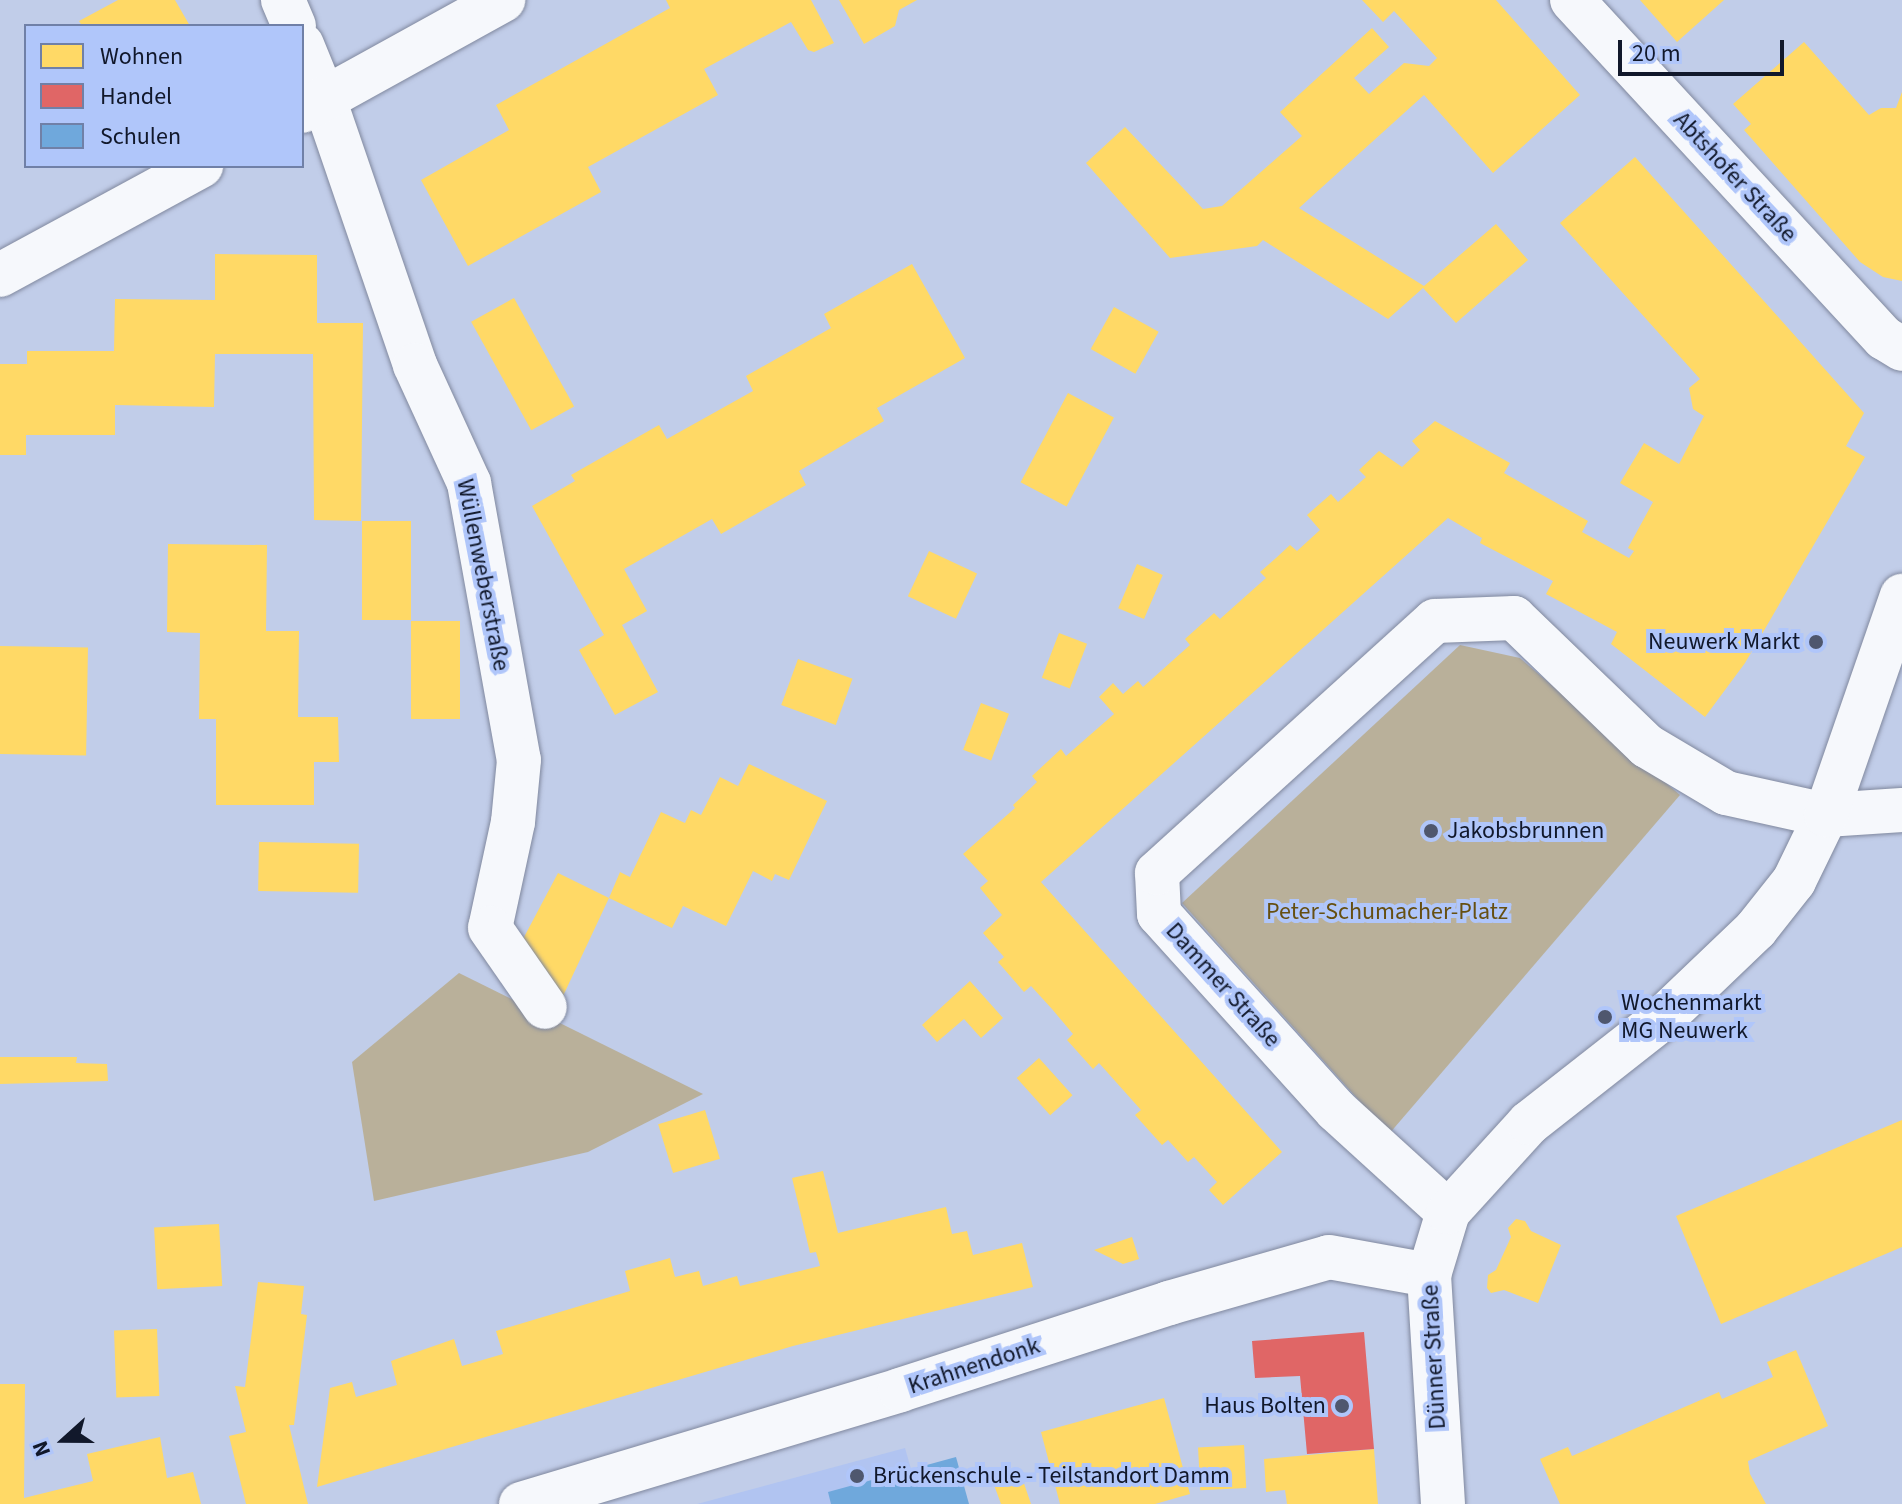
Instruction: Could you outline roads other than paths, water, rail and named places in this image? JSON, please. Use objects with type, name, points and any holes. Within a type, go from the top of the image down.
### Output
[{"type":"street","points":[[283,0],[293,24]]},
{"type":"street","points":[[313,105],[503,0]]},
{"type":"street","name":"Abtshofer Straße","points":[[1572,0],[1884,338],[1902,349]]},
{"type":"street","name":"Wüllenweberstraße","points":[[304,56],[313,105],[415,365],[469,483],[519,760],[513,822],[490,928],[545,1007]]},
{"type":"street","points":[[0,275],[197,168]]},
{"type":"street","points":[[1448,1212],[1529,1123],[1663,1018],[1756,929],[1794,881],[1826,815],[1902,596]]},
{"type":"street","name":"Dammer Straße","points":[[1448,1212],[1336,1110],[1159,914],[1157,873],[1435,621],[1514,618],[1647,746],[1726,793],[1826,815]]},
{"type":"street","points":[[1826,815],[1902,810]]},
{"type":"street","name":"Dünner Straße","points":[[1443,1504],[1429,1275],[1448,1212]]},
{"type":"street","name":"Krahnendonk","points":[[521,1504],[1329,1257],[1429,1275]]},
{"type":"place","name":"Neuwerk Markt","points":[[1816,642]]},
{"type":"place","name":"Jakobsbrunnen","points":[[1431,831]]},
{"type":"place","name":"Wochenmarkt MG Neuwerk","points":[[1605,1017]]},
{"type":"place","name":"Haus Bolten","points":[[1342,1406]]},
{"type":"place","name":"Brückenschule - Teilstandort Damm","points":[[857,1476]]},
{"type":"park label","name":"Peter-Schumacher-Platz","points":[[1387,912]]}]
